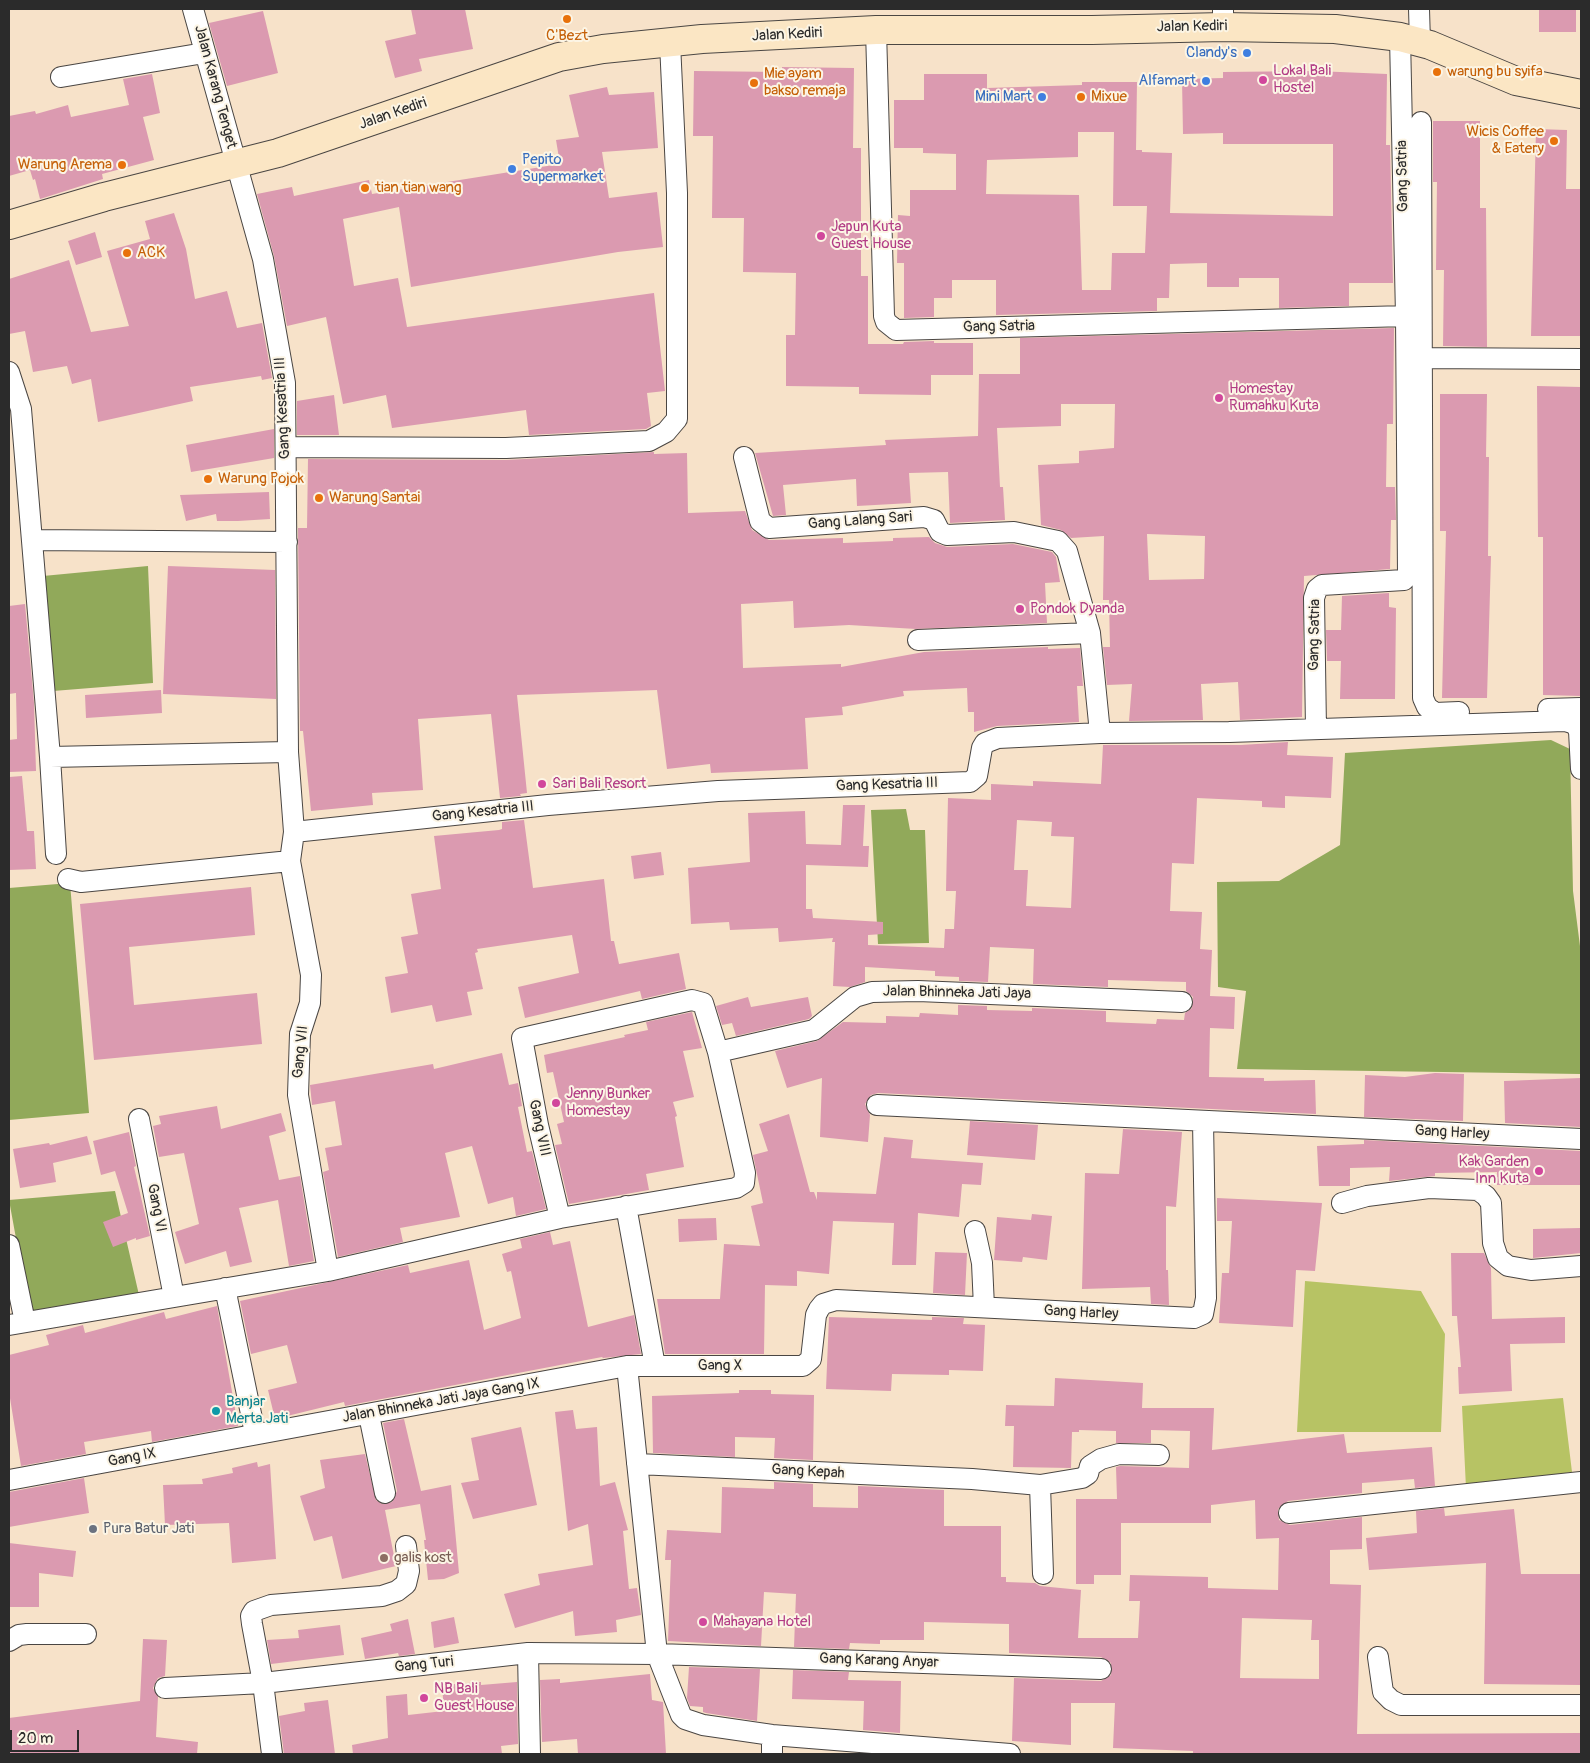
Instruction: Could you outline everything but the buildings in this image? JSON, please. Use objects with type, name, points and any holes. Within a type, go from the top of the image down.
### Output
[{"type":"main road","name":"Jalan Kediri","points":[[9,225],[104,197],[236,164],[323,138],[558,57],[603,49],[670,43],[876,30],[1082,30],[1223,18],[1335,29],[1410,40],[1516,81],[1581,94]]},
{"type":"street","name":"Jalan Karang Tenget","points":[[193,9],[236,164]]},
{"type":"street","name":"Gang Satria","points":[[1316,729],[1314,598],[1317,590],[1322,585],[1404,580],[1408,575],[1406,316],[1410,40],[1420,9]]},
{"type":"street","name":"Gang Satria","points":[[876,30],[884,316],[886,322],[896,330],[1406,316]]},
{"type":"street","points":[[286,447],[506,448],[649,441],[666,432],[678,419],[677,192],[670,43]]},
{"type":"street","points":[[62,77],[204,53]]},
{"type":"street","points":[[1421,122],[1423,689],[1427,707],[1434,713],[1581,708]]},
{"type":"street","name":"Gang Kesatria III","points":[[236,164],[263,259],[282,356],[285,382],[288,752],[294,832],[548,805],[718,791],[970,782],[976,778],[982,748],[989,740],[998,738],[1100,733],[1316,729]]},
{"type":"street","points":[[1421,358],[1581,359]]},
{"type":"street","points":[[9,372],[20,409],[50,757],[56,854]]},
{"type":"street","name":"Gang Lalang Sari","points":[[744,458],[760,521],[769,528],[924,516],[934,520],[940,532],[947,535],[1014,532],[1058,541],[1067,551],[1090,634],[1100,733]]},
{"type":"street","points":[[32,540],[287,542]]},
{"type":"street","points":[[918,640],[1090,634]]},
{"type":"street","points":[[1316,729],[1565,721],[1575,724],[1579,731],[1581,769]]},
{"type":"street","points":[[50,757],[288,752]]},
{"type":"street","name":"Gang VII","points":[[294,832],[290,861],[311,975],[310,1003],[300,1034],[298,1095],[328,1272]]},
{"type":"street","points":[[68,879],[81,882],[290,861]]},
{"type":"street","name":"Jalan Bhinneka Jati Jaya","points":[[718,1052],[814,1030],[855,997],[872,992],[928,992],[1182,1002]]},
{"type":"street","name":"Gang VIII","points":[[560,1218],[538,1126],[522,1038],[692,1000],[704,1003],[707,1009],[718,1052]]},
{"type":"street","points":[[9,1245],[17,1324],[328,1272],[560,1218],[736,1188],[744,1183],[746,1173],[718,1052]]},
{"type":"street","name":"Gang Harley","points":[[877,1105],[1581,1139]]},
{"type":"street","name":"Gang VI","points":[[139,1119],[174,1297]]},
{"type":"street","name":"Gang Harley","points":[[811,1359],[816,1315],[823,1304],[833,1300],[1185,1319],[1203,1314],[1206,1298],[1203,1121]]},
{"type":"street","points":[[1342,1203],[1367,1196],[1429,1188],[1478,1190],[1486,1196],[1491,1204],[1493,1243],[1498,1258],[1508,1266],[1531,1270],[1581,1266]]},
{"type":"street","points":[[626,1206],[655,1366]]},
{"type":"street","points":[[975,1231],[982,1263],[984,1307]]},
{"type":"street","points":[[225,1288],[255,1434]]},
{"type":"street","name":"Gang X","points":[[627,1366],[797,1367],[807,1364],[811,1359]]},
{"type":"street","points":[[627,1366],[657,1654],[681,1715],[685,1719],[703,1725],[772,1744],[1010,1754]]},
{"type":"street","name":"Jalan Bhinneka Jati Jaya Gang IX","points":[[255,1434],[369,1415],[627,1366]]},
{"type":"street","points":[[369,1415],[385,1493]]},
{"type":"street","name":"Gang IX","points":[[9,1480],[255,1434]]},
{"type":"street","name":"Gang Kepah","points":[[637,1464],[972,1479],[1040,1485],[1082,1478],[1088,1474],[1090,1466],[1101,1459],[1119,1454],[1159,1455]]},
{"type":"street","points":[[1289,1513],[1581,1482]]},
{"type":"street","points":[[1040,1485],[1044,1574]]},
{"type":"street","points":[[272,1754],[263,1682],[252,1624],[251,1616],[254,1611],[271,1605],[382,1596],[397,1591],[406,1584],[409,1571],[406,1546]]},
{"type":"street","points":[[9,1641],[19,1635],[26,1634],[86,1634]]},
{"type":"street","points":[[528,1653],[530,1754]]},
{"type":"street","name":"Gang Turi","points":[[165,1688],[263,1682],[528,1653],[657,1654]]},
{"type":"street","name":"Gang Karang Anyar","points":[[657,1654],[1100,1669]]},
{"type":"street","points":[[1378,1657],[1383,1692],[1401,1706],[1581,1704]]},
{"type":"green space","points":[[148,566],[153,683],[53,691],[43,576]]},
{"type":"green space","points":[[1551,740],[1570,749],[1573,891],[1581,954],[1581,1074],[1237,1069],[1246,991],[1218,987],[1217,882],[1279,881],[1340,845],[1345,753]]},
{"type":"green space","points":[[906,809],[910,830],[925,830],[929,943],[878,944],[871,810]]},
{"type":"green space","points":[[70,883],[89,1113],[9,1120],[9,888]]},
{"type":"green space","points":[[115,1191],[139,1295],[30,1315],[9,1200]]},
{"type":"green space","points":[[1305,1281],[1421,1291],[1445,1334],[1441,1432],[1297,1432]]},
{"type":"green space","points":[[1563,1398],[1572,1472],[1466,1488],[1462,1406]]},
{"type":"place","name":"C'Bezt","points":[[567,19]]},
{"type":"place","name":"Clandy's","points":[[1247,53]]},
{"type":"place","name":"warung bu syifa","points":[[1437,72]]},
{"type":"place","name":"Lokal Bali Hostel","points":[[1263,80]]},
{"type":"place","name":"Alfamart","points":[[1206,81]]},
{"type":"place","name":"Mie ayam bakso remaja","points":[[754,83]]},
{"type":"place","name":"Mini Mart","points":[[1042,97]]},
{"type":"place","name":"Mixue","points":[[1081,97]]},
{"type":"place","name":"Wicis Coffee & Eatery","points":[[1554,141]]},
{"type":"place","name":"Warung Arema","points":[[122,165]]},
{"type":"place","name":"Pepito Supermarket","points":[[512,169]]},
{"type":"place","name":"tian tian wang","points":[[365,188]]},
{"type":"place","name":"Jepun Kuta Guest House","points":[[821,236]]},
{"type":"place","name":"ACK","points":[[127,253]]},
{"type":"place","name":"Homestay Rumahku Kuta","points":[[1219,398]]},
{"type":"place","name":"Warung Pojok","points":[[208,479]]},
{"type":"place","name":"Warung Santai","points":[[319,498]]},
{"type":"place","name":"Pondok Dyanda","points":[[1020,609]]},
{"type":"place","name":"Sari Bali Resort","points":[[542,784]]},
{"type":"place","name":"Jenny Bunker Homestay","points":[[556,1103]]},
{"type":"place","name":"Kak Garden Inn Kuta","points":[[1539,1171]]},
{"type":"place","name":"Banjar Merta Jati","points":[[216,1411]]},
{"type":"place","name":"Pura Batur Jati","points":[[93,1529]]},
{"type":"place","name":"galis kost","points":[[384,1558]]},
{"type":"place","name":"Mahayana Hotel","points":[[703,1622]]},
{"type":"place","name":"NB Bali Guest House","points":[[424,1698]]}]
